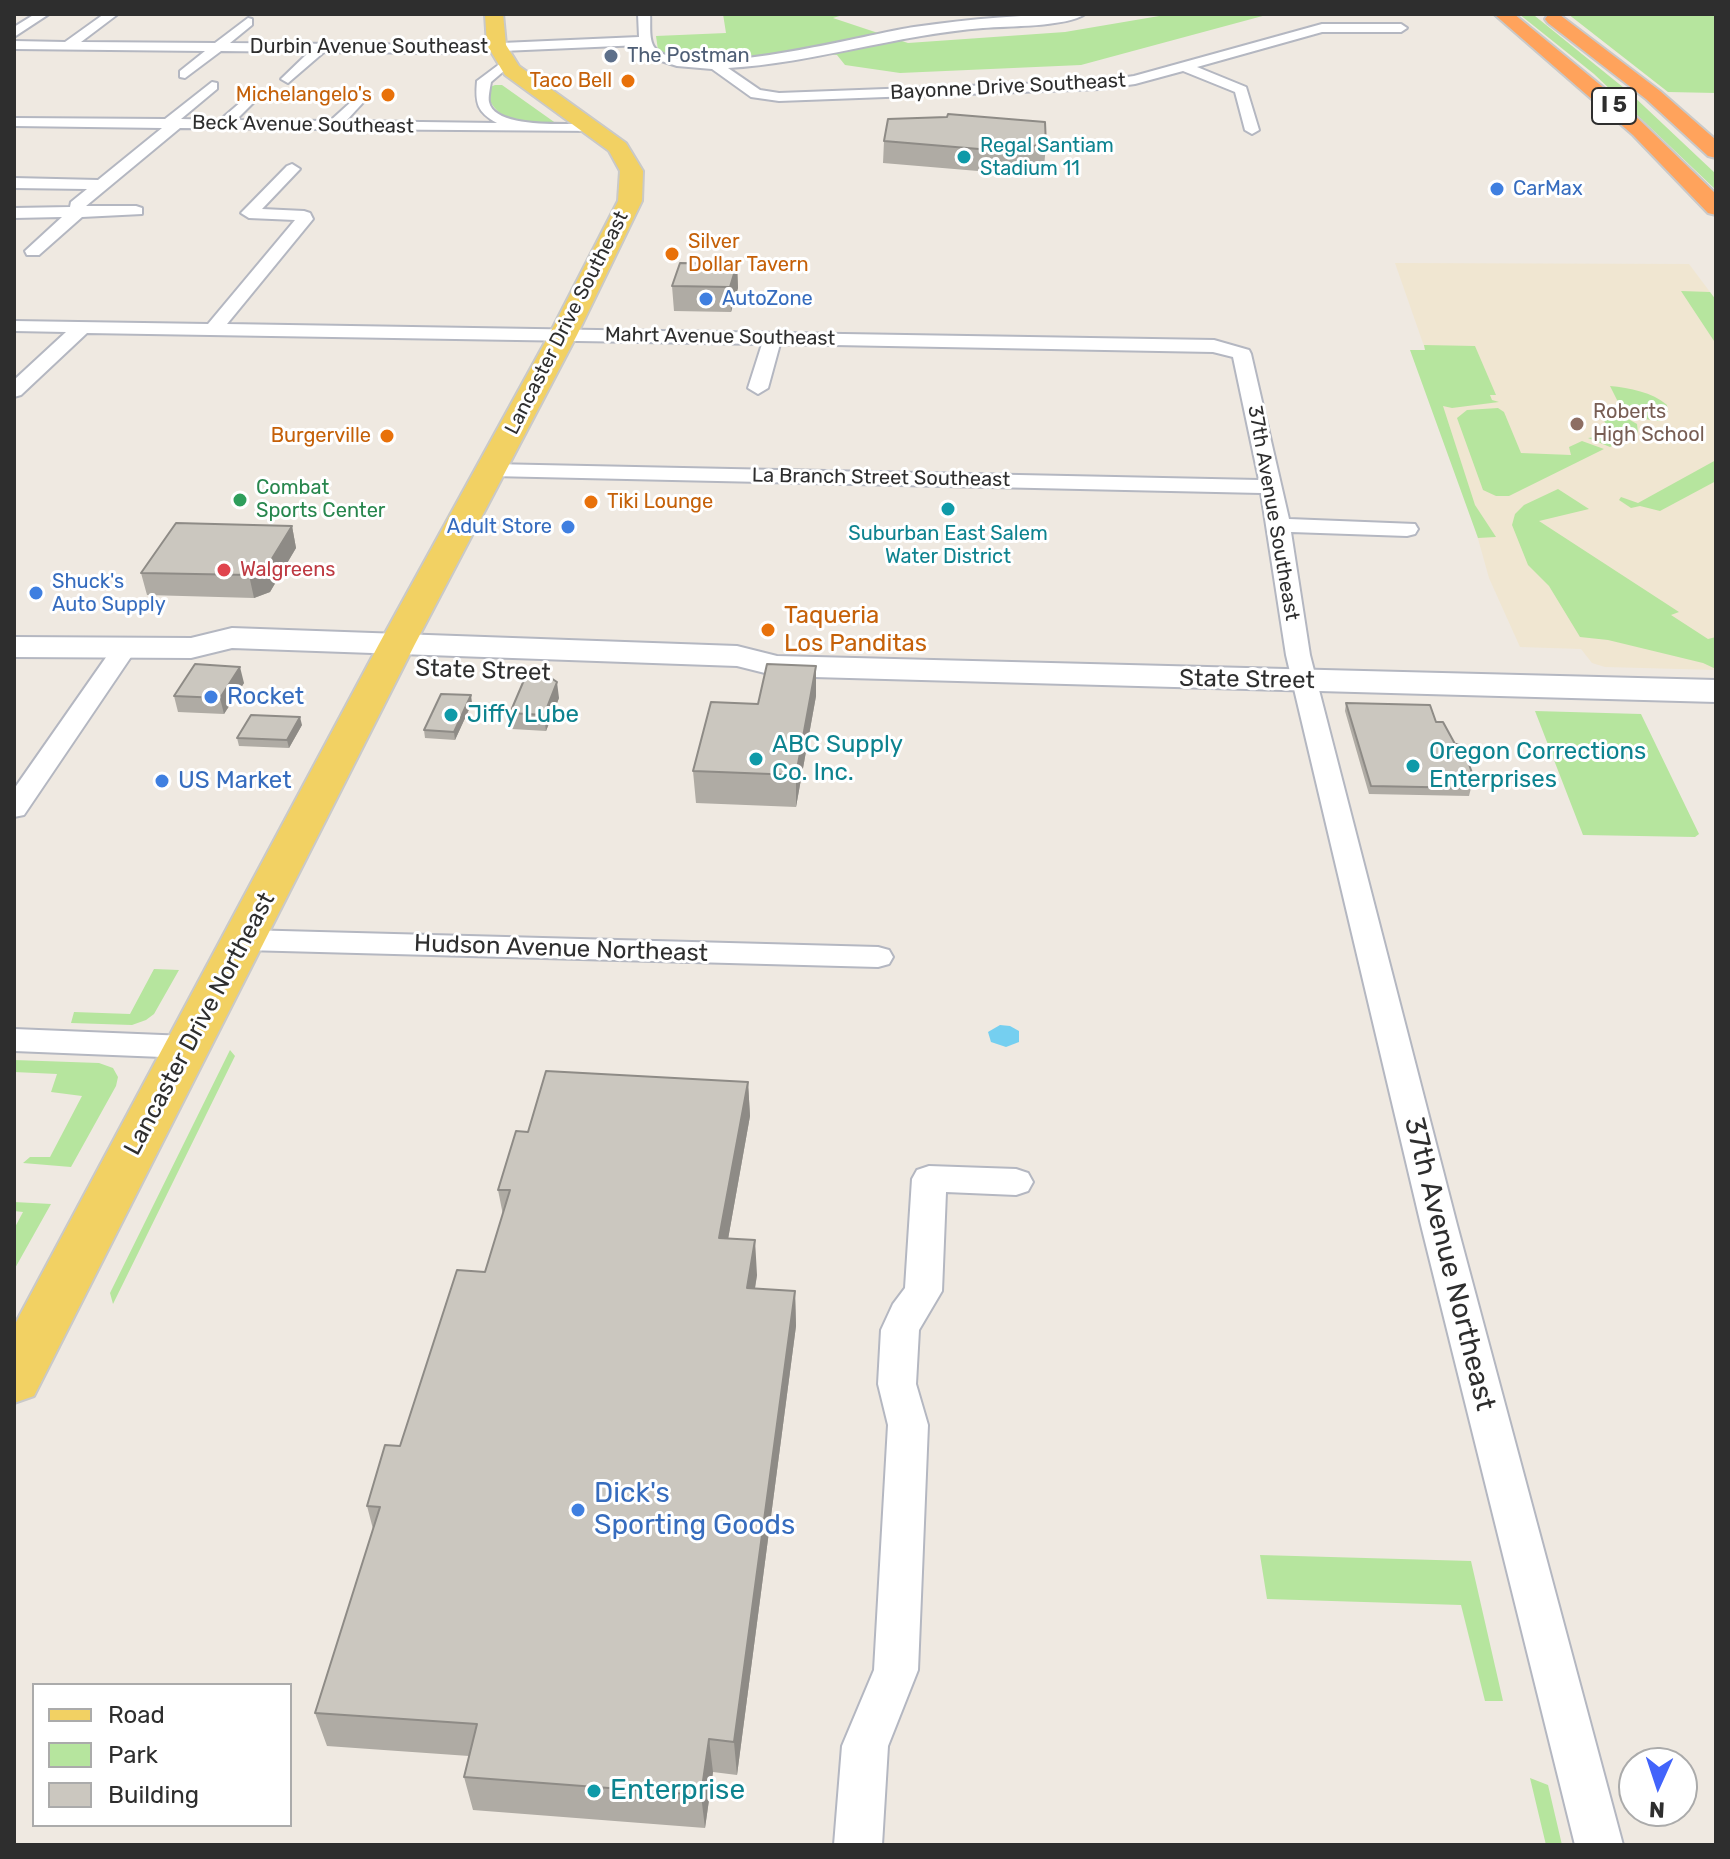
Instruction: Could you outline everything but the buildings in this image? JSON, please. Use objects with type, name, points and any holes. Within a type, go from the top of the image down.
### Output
[{"type":"highway","name":"I 5","points":[[1503,14],[1592,85],[1716,208]]},
{"type":"highway","name":"I 5","points":[[1547,14],[1575,32],[1653,95],[1716,151]]},
{"type":"highway","points":[[1555,14],[1575,32]]},
{"type":"main road","name":"Lancaster Drive Southeast","points":[[391,656],[563,335],[620,225],[633,192],[630,163],[614,144],[505,64],[495,46],[494,14]]},
{"type":"main road","name":"State Street","points":[[14,647],[191,648],[222,662],[391,656],[734,677],[777,666],[1716,691]]},
{"type":"main road","name":"Lancaster Drive Northeast","points":[[14,1380],[391,656]]},
{"type":"street","points":[[67,46],[112,14]]},
{"type":"street","points":[[644,14],[649,50],[660,57],[714,64],[773,60],[912,32],[1079,14]]},
{"type":"street","points":[[1019,14],[1036,21]]},
{"type":"street","points":[[14,16],[41,15]]},
{"type":"street","points":[[14,33],[41,15]]},
{"type":"street","points":[[907,17],[945,28]]},
{"type":"street","points":[[185,74],[248,22]]},
{"type":"street","name":"Bayonne Drive Southeast","points":[[714,64],[756,94],[779,97],[1099,85],[1134,80],[1322,28],[1401,28]]},
{"type":"street","points":[[288,79],[325,30]]},
{"type":"street","name":"Durbin Avenue Southeast","points":[[14,45],[314,48],[646,41]]},
{"type":"street","points":[[484,108],[484,81],[505,64]]},
{"type":"street","points":[[1183,66],[1241,90],[1252,130]]},
{"type":"street","points":[[80,210],[77,205],[176,124],[172,120],[212,86]]},
{"type":"street","points":[[224,124],[256,93]]},
{"type":"street","points":[[334,125],[363,95]]},
{"type":"street","points":[[429,126],[459,119],[484,108]]},
{"type":"street","points":[[484,108],[516,127]]},
{"type":"street","name":"Beck Avenue Southeast","points":[[14,122],[593,128]]},
{"type":"street","points":[[127,144],[152,145]]},
{"type":"street","points":[[213,329],[305,219],[304,216],[249,213],[292,169]]},
{"type":"street","points":[[14,183],[101,185]]},
{"type":"street","points":[[33,251],[80,210]]},
{"type":"street","points":[[14,213],[136,211]]},
{"type":"street","name":"Mahrt Avenue Southeast","points":[[14,326],[773,337],[1214,346],[1234,350]]},
{"type":"street","points":[[14,391],[81,328]]},
{"type":"street","points":[[758,388],[773,337]]},
{"type":"street","name":"37th Avenue Southeast","points":[[1234,350],[1244,358],[1272,487],[1305,681]]},
{"type":"street","name":"La Branch Street Southeast","points":[[491,470],[1272,487]]},
{"type":"street","points":[[1279,525],[1407,529]]},
{"type":"street","points":[[14,809],[125,648]]},
{"type":"street","name":"37th Avenue Northeast","points":[[1305,681],[1432,1200],[1599,1845]]},
{"type":"street","name":"Hudson Avenue Northeast","points":[[245,940],[878,957]]},
{"type":"street","points":[[14,1040],[187,1047]]},
{"type":"street","points":[[858,1845],[865,1746],[896,1670],[908,1425],[897,1384],[900,1330],[906,1314],[923,1291],[929,1179],[1016,1182]]},
{"type":"shaded area","name":"Roberts High School","points":[[1395,263],[1689,264],[1716,300],[1716,670],[1605,667],[1592,663],[1581,649],[1520,647],[1489,578],[1425,349]]},
{"type":"green space","points":[[723,14],[846,14],[833,18],[908,43],[1065,32],[1171,14],[1270,14],[1081,65],[900,73],[845,65],[837,55],[814,52],[710,62],[674,57],[658,50],[656,36],[726,33]]},
{"type":"green space","points":[[1519,14],[1535,16],[1629,92],[1716,174],[1716,190],[1594,74]]},
{"type":"green space","points":[[1568,14],[1716,14],[1716,93],[1668,92]]},
{"type":"green space","points":[[502,85],[557,124],[518,121],[501,114],[489,99],[490,87]]},
{"type":"green space","points":[[1681,291],[1710,292],[1716,300],[1716,344]]},
{"type":"green space","points":[[1424,345],[1475,346],[1496,395],[1490,395],[1492,400],[1499,402],[1452,408],[1443,406],[1475,505],[1496,537],[1478,538],[1410,350],[1425,350]]},
{"type":"green space","points":[[1610,386],[1633,389],[1655,397],[1667,405],[1668,415],[1661,421],[1601,407],[1620,406]]},
{"type":"green space","points":[[1498,408],[1504,412],[1521,453],[1571,455],[1569,447],[1582,441],[1604,449],[1509,496],[1496,496],[1483,490],[1457,418],[1467,410]]},
{"type":"green space","points":[[1603,412],[1623,416],[1637,424],[1638,433],[1610,447],[1588,438],[1612,435],[1601,415]]},
{"type":"green space","points":[[1716,460],[1716,481],[1660,511],[1640,506],[1631,508],[1619,500],[1621,497],[1638,503]]},
{"type":"green space","points":[[1558,489],[1589,509],[1539,521],[1679,612],[1671,615],[1708,639],[1716,637],[1716,669],[1703,663],[1608,640],[1580,637],[1549,586],[1528,565],[1512,525],[1515,514],[1524,505]]},
{"type":"green space","points":[[1535,711],[1641,714],[1699,834],[1695,837],[1583,835]]},
{"type":"green space","points":[[154,969],[179,970],[154,1014],[146,1020],[132,1025],[71,1023],[74,1012],[130,1014]]},
{"type":"green space","points":[[230,1050],[235,1056],[113,1304],[110,1293]]},
{"type":"green space","points":[[14,1060],[99,1063],[113,1068],[118,1077],[71,1167],[23,1163],[30,1157],[50,1157],[82,1096],[51,1092],[57,1074],[14,1072]]},
{"type":"green space","points":[[14,1202],[51,1204],[14,1270],[14,1229],[23,1212],[14,1211]]},
{"type":"green space","points":[[1260,1555],[1471,1561],[1503,1701],[1485,1701],[1461,1605],[1267,1599]]},
{"type":"green space","points":[[1530,1778],[1548,1785],[1562,1845],[1546,1845]]},
{"type":"water","points":[[1000,1025],[1019,1031],[1019,1042],[1006,1047],[991,1042],[988,1032]]},
{"type":"place","name":"The Postman","points":[[611,56]]},
{"type":"place","name":"Taco Bell","points":[[628,81]]},
{"type":"place","name":"Michelangelo's","points":[[388,95]]},
{"type":"place","name":"Regal Santiam Stadium 11","points":[[964,157]]},
{"type":"place","name":"CarMax","points":[[1497,189]]},
{"type":"place","name":"Silver Dollar Tavern","points":[[672,254]]},
{"type":"place","name":"AutoZone","points":[[706,299]]},
{"type":"place","name":"Roberts High School","points":[[1577,424]]},
{"type":"place","name":"Burgerville","points":[[387,436]]},
{"type":"place","name":"Combat Sports Center","points":[[240,500]]},
{"type":"place","name":"Tiki Lounge","points":[[591,502]]},
{"type":"place","name":"Suburban East Salem Water District","points":[[948,509]]},
{"type":"place","name":"Adult Store","points":[[568,527]]},
{"type":"place","name":"Walgreens","points":[[224,570]]},
{"type":"place","name":"Shuck's Auto Supply","points":[[36,593]]},
{"type":"place","name":"Taqueria Los Panditas","points":[[768,630]]},
{"type":"place","name":"Rocket","points":[[211,697]]},
{"type":"place","name":"Jiffy Lube","points":[[451,715]]},
{"type":"place","name":"ABC Supply Co. Inc.","points":[[756,759]]},
{"type":"place","name":"Oregon Corrections Enterprises","points":[[1413,766]]},
{"type":"place","name":"US Market","points":[[162,781]]},
{"type":"place","name":"Dick's Sporting Goods","points":[[578,1510]]},
{"type":"place","name":"Enterprise","points":[[594,1791]]}]
